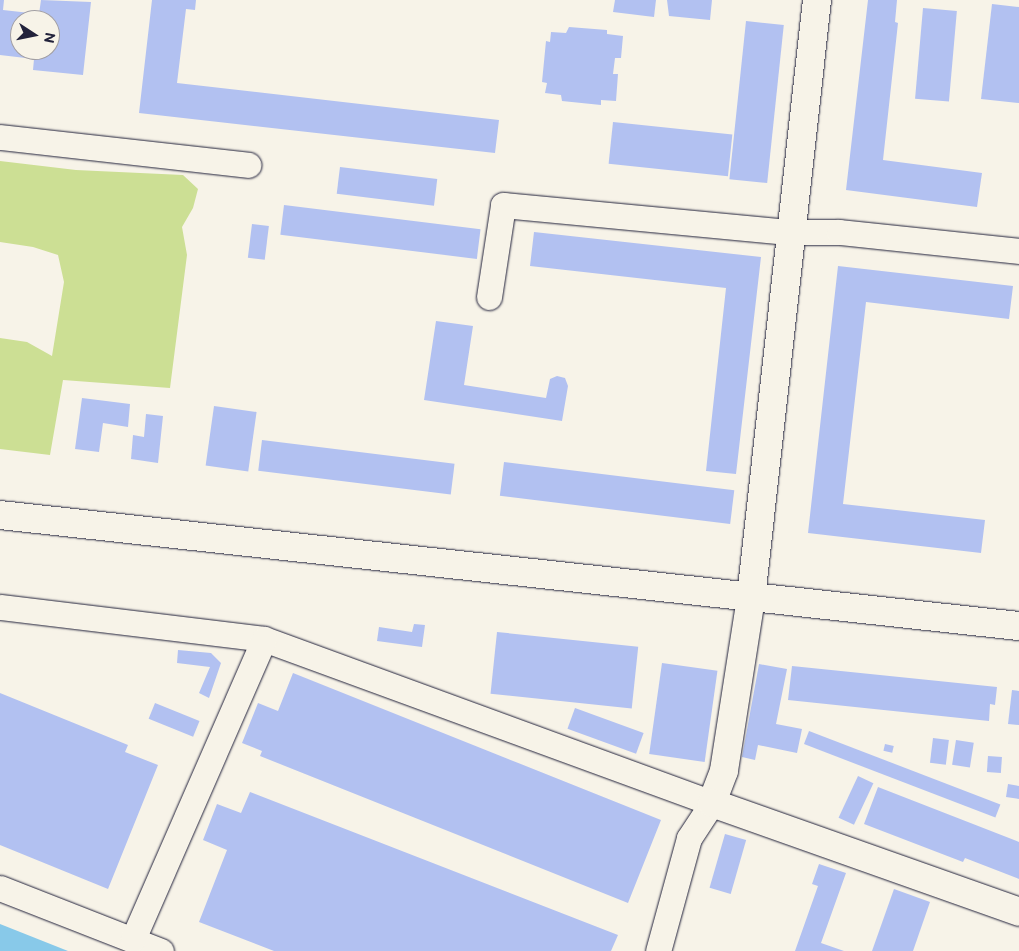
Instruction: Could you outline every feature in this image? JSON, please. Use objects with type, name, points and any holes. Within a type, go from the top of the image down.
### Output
[{"type":"street","points":[[658,951],[689,838],[712,804],[724,771],[750,598],[817,0]]},
{"type":"street","points":[[0,137],[248,165]]},
{"type":"street","points":[[489,297],[503,205],[791,232],[840,232],[1019,251]]},
{"type":"street","points":[[0,515],[1019,626]]},
{"type":"street","points":[[0,607],[264,639],[712,804],[1019,912]]},
{"type":"street","points":[[133,940],[264,639]]},
{"type":"street","points":[[0,888],[161,951]]},
{"type":"green space","points":[[0,161],[76,170],[183,175],[198,189],[193,208],[182,227],[187,255],[170,388],[63,380],[50,455],[0,449],[0,338],[27,342],[52,356],[64,282],[58,255],[33,247],[0,242]]},
{"type":"water","points":[[0,924],[68,951],[0,951]]},
{"type":"building","points":[[0,0],[4,0],[3,10],[10,11],[10,56],[0,55]]},
{"type":"building","points":[[41,0],[91,2],[83,75],[33,70],[34,60],[60,60],[60,10],[40,10]]},
{"type":"building","points":[[152,0],[196,0],[195,10],[186,9],[177,83],[499,120],[495,153],[139,113]]},
{"type":"building","points":[[615,0],[656,0],[654,17],[613,12]]},
{"type":"building","points":[[667,0],[712,0],[710,20],[669,16]]},
{"type":"building","points":[[868,0],[897,0],[895,22],[898,23],[883,160],[982,173],[977,207],[846,190]]},
{"type":"building","points":[[992,4],[1019,7],[1019,103],[981,99]]},
{"type":"building","points":[[923,8],[957,11],[949,102],[915,99]]},
{"type":"building","points":[[746,21],[784,25],[767,183],[729,179]]},
{"type":"building","points":[[569,27],[607,30],[607,34],[623,36],[621,58],[615,58],[613,74],[618,74],[616,101],[601,100],[601,105],[562,101],[561,95],[545,93],[547,83],[542,82],[546,41],[550,42],[551,32],[566,33]]},
{"type":"building","points":[[613,122],[732,135],[728,176],[609,164]]},
{"type":"building","points":[[340,167],[437,179],[434,206],[337,194]]},
{"type":"building","points":[[284,205],[481,229],[477,259],[280,235]]},
{"type":"building","points":[[252,224],[269,226],[265,260],[248,258]]},
{"type":"building","points":[[534,232],[761,257],[736,474],[706,471],[726,288],[530,266]]},
{"type":"building","points":[[838,266],[1013,286],[1009,319],[866,302],[843,504],[985,520],[981,553],[808,533]]},
{"type":"building","points":[[436,321],[473,326],[464,385],[546,398],[550,379],[557,376],[565,378],[568,386],[562,421],[424,400]]},
{"type":"building","points":[[82,398],[130,404],[128,427],[103,423],[99,452],[75,449]]},
{"type":"building","points":[[214,406],[257,412],[248,471],[206,465]]},
{"type":"building","points":[[146,414],[163,416],[158,463],[131,459],[133,435],[144,437]]},
{"type":"building","points":[[262,440],[455,464],[451,494],[258,471]]},
{"type":"building","points":[[504,462],[734,490],[730,524],[500,496]]},
{"type":"building","points":[[414,624],[425,625],[422,647],[377,641],[379,627],[412,632]]},
{"type":"building","points":[[497,632],[638,647],[632,709],[491,694]]},
{"type":"building","points":[[178,650],[211,653],[221,663],[209,698],[199,693],[210,667],[177,663]]},
{"type":"building","points":[[662,663],[717,671],[705,762],[649,754]]},
{"type":"building","points":[[759,664],[787,669],[776,724],[802,729],[797,753],[758,745],[755,760],[742,757]]},
{"type":"building","points":[[792,666],[997,687],[995,705],[990,704],[989,721],[788,700]]},
{"type":"building","points":[[293,673],[661,820],[628,903],[260,756],[262,751],[242,743],[258,703],[278,711]]},
{"type":"building","points":[[1012,690],[1019,691],[1019,725],[1008,724]]},
{"type":"building","points":[[0,693],[128,745],[125,752],[158,765],[108,889],[0,845]]},
{"type":"building","points":[[155,703],[200,721],[193,737],[149,719]]},
{"type":"building","points":[[575,708],[644,733],[636,754],[567,729]]},
{"type":"building","points":[[809,731],[1000,804],[995,818],[804,744]]},
{"type":"building","points":[[933,738],[949,740],[946,765],[930,763]]},
{"type":"building","points":[[956,740],[974,743],[970,768],[952,765]]},
{"type":"building","points":[[885,744],[894,746],[892,753],[883,751]]},
{"type":"building","points":[[988,756],[1002,757],[1001,773],[987,772]]},
{"type":"building","points":[[858,776],[873,783],[854,825],[839,818]]},
{"type":"building","points":[[1008,784],[1019,786],[1019,799],[1006,797]]},
{"type":"building","points":[[878,787],[1019,842],[1019,879],[965,858],[963,862],[864,824]]},
{"type":"building","points":[[250,792],[618,935],[611,951],[274,951],[199,922],[227,850],[203,840],[217,804],[241,813]]},
{"type":"building","points":[[725,834],[746,840],[731,894],[710,888]]},
{"type":"building","points":[[819,864],[846,873],[821,943],[844,951],[795,951],[818,886],[812,884]]},
{"type":"building","points":[[894,889],[930,902],[913,951],[872,951]]}]
